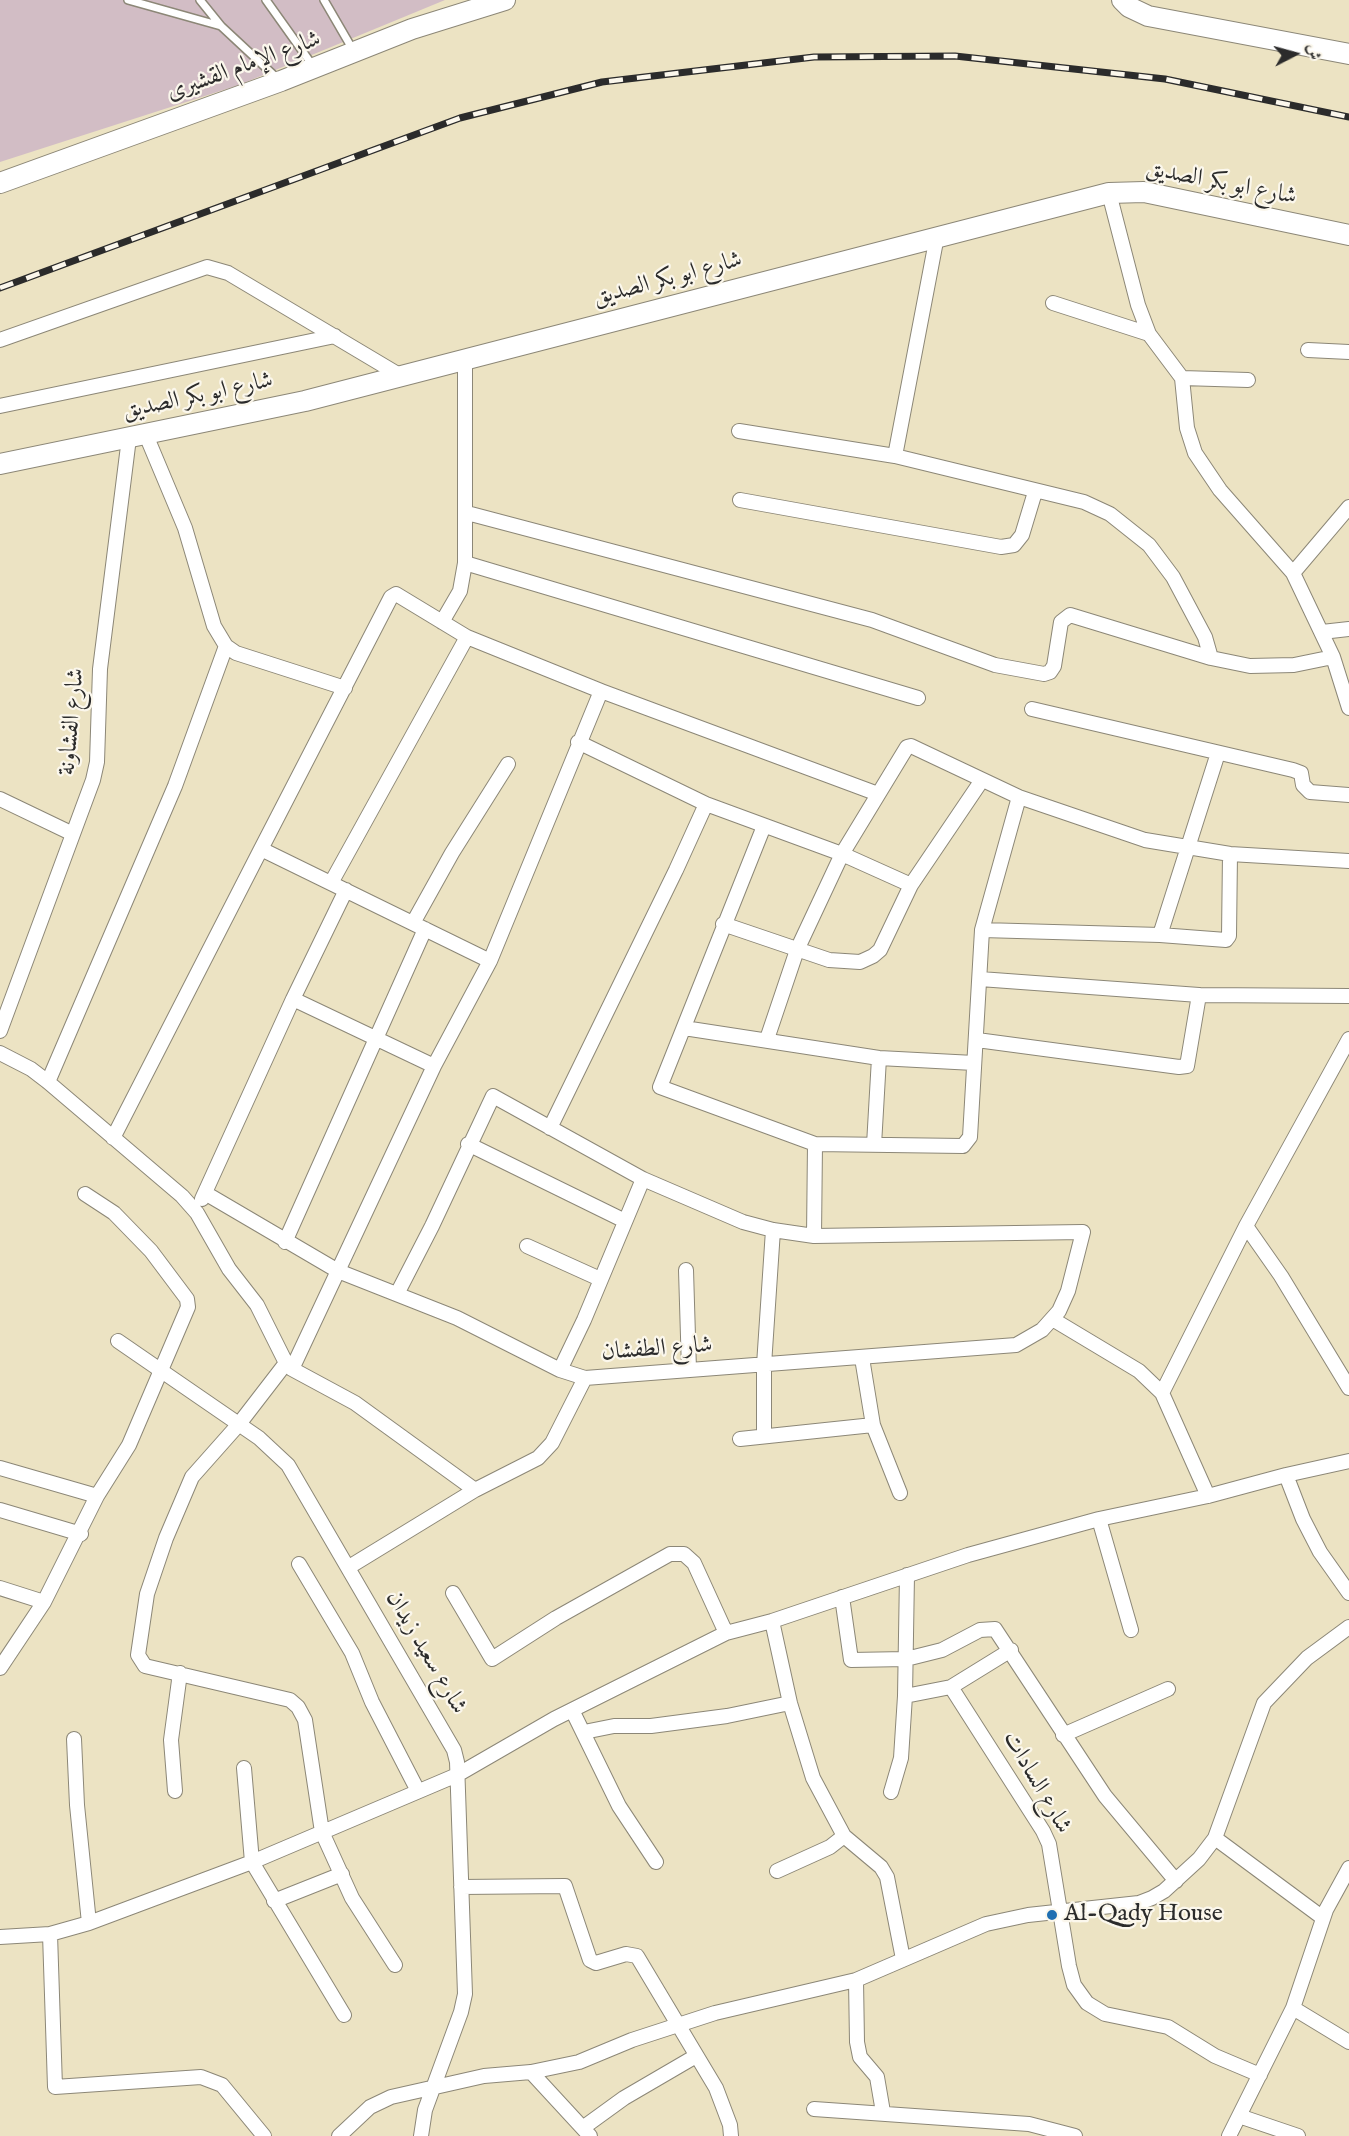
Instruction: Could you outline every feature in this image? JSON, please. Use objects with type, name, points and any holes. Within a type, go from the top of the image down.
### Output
[{"type":"street","name":"شارع الإمام القشيرى","points":[[0,183],[315,69],[412,29],[505,0]]},
{"type":"street","points":[[1122,0],[1148,16],[1349,54]]},
{"type":"street","name":"شارع ابو بكر الصديق","points":[[0,464],[305,401],[1109,193],[1144,192],[1349,235]]},
{"type":"street","points":[[1109,193],[1138,305],[1149,334],[1182,378],[1187,428],[1195,453],[1220,490],[1293,573],[1333,657],[1349,708]]},
{"type":"street","points":[[895,456],[936,236]]},
{"type":"street","points":[[0,340],[207,267],[228,273],[401,376]]},
{"type":"street","points":[[1053,303],[1149,334]]},
{"type":"street","points":[[0,406],[335,336]]},
{"type":"street","points":[[1308,350],[1349,352]]},
{"type":"street","points":[[442,622],[460,591],[465,563],[467,513],[465,359]]},
{"type":"street","points":[[1182,378],[1248,380]]},
{"type":"street","points":[[739,432],[895,456],[1035,492],[1084,502],[1110,514],[1149,545],[1173,577],[1193,611],[1205,637],[1211,658]]},
{"type":"street","points":[[137,436],[185,528],[214,626],[226,646],[236,653],[345,688]]},
{"type":"street","name":"شارع الفشاونة","points":[[0,1031],[93,780],[97,762],[100,669],[137,436]]},
{"type":"street","points":[[740,500],[1001,547],[1014,545],[1022,535],[1035,492]]},
{"type":"street","points":[[1293,573],[1349,507]]},
{"type":"street","points":[[467,513],[872,620],[995,665],[1044,674],[1050,672],[1053,666],[1061,622],[1070,615],[1211,658],[1272,667],[1333,657]]},
{"type":"street","points":[[465,563],[918,698]]},
{"type":"street","points":[[113,1138],[391,597],[401,594],[466,637],[601,691],[878,794]]},
{"type":"street","points":[[1322,632],[1349,629]]},
{"type":"street","points":[[331,883],[466,637]]},
{"type":"street","points":[[48,1082],[175,786],[226,646]]},
{"type":"street","points":[[395,1965],[352,1898],[322,1832],[305,1720],[298,1707],[290,1700],[145,1666],[139,1659],[147,1594],[166,1538],[192,1477],[289,1366],[338,1271],[434,1066],[490,961],[578,742],[601,691]]},
{"type":"street","points":[[1032,709],[1301,773],[1303,784],[1310,792],[1349,795]]},
{"type":"street","points":[[578,742],[706,804],[842,854],[911,885]]},
{"type":"street","points":[[767,1040],[797,950],[842,854],[902,752],[910,746],[1019,797],[1144,840],[1230,854],[1349,861]]},
{"type":"street","points":[[1160,935],[1218,753]]},
{"type":"street","points":[[285,1242],[375,1037],[419,926],[452,853],[508,764]]},
{"type":"street","points":[[723,924],[797,950],[845,962],[860,962],[873,956],[880,950],[911,885],[982,780]]},
{"type":"street","points":[[764,826],[660,1083],[662,1090],[815,1144],[963,1146],[970,1137],[982,930],[1019,797]]},
{"type":"street","points":[[0,799],[73,834]]},
{"type":"street","points":[[550,1128],[706,804]]},
{"type":"street","points":[[261,849],[490,961]]},
{"type":"street","points":[[982,930],[1160,935],[1226,940],[1229,936],[1230,854]]},
{"type":"street","points":[[197,1212],[293,999],[346,890]]},
{"type":"street","points":[[980,979],[1199,995],[1349,996]]},
{"type":"street","points":[[977,1040],[1179,1067],[1187,1066],[1199,995]]},
{"type":"street","points":[[293,999],[434,1066]]},
{"type":"street","points":[[684,1028],[879,1058],[975,1063]]},
{"type":"street","points":[[1162,1393],[1246,1226],[1349,1039]]},
{"type":"street","points":[[0,1053],[31,1069],[48,1082],[182,1196],[197,1212],[229,1269],[264,1316],[289,1366],[355,1403],[475,1490]]},
{"type":"street","points":[[874,1145],[879,1058]]},
{"type":"street","points":[[397,1294],[432,1226],[468,1144],[493,1096],[643,1179],[743,1222],[773,1230],[814,1236],[815,1144]]},
{"type":"street","points":[[468,1144],[625,1221]]},
{"type":"street","points":[[560,1370],[643,1179]]},
{"type":"street","name":"شارع الطفشان","points":[[205,1193],[338,1271],[457,1318],[560,1370],[585,1378],[1016,1345],[1030,1339],[1054,1320],[1068,1291],[1083,1232],[814,1236]]},
{"type":"street","points":[[0,1668],[44,1602],[81,1534],[97,1496],[129,1445],[161,1368],[187,1315],[187,1299],[138,1238],[114,1213],[85,1194]]},
{"type":"street","points":[[1246,1226],[1281,1276],[1349,1388]]},
{"type":"street","points":[[764,1436],[764,1365],[773,1230]]},
{"type":"street","points":[[527,1246],[600,1279]]},
{"type":"street","points":[[686,1270],[689,1370]]},
{"type":"street","points":[[1054,1320],[1139,1371],[1162,1393],[1208,1496]]},
{"type":"street","name":"شارع سعيد زيدان","points":[[118,1341],[161,1368],[239,1424],[288,1465],[448,1739],[457,1762],[464,2003],[433,2088],[421,2136]]},
{"type":"street","points":[[862,1358],[873,1425],[900,1493]]},
{"type":"street","points":[[348,1567],[475,1490],[538,1458],[547,1450],[585,1378]]},
{"type":"street","points":[[740,1439],[873,1425]]},
{"type":"street","points":[[0,1937],[50,1934],[89,1923],[252,1862],[457,1775],[572,1710],[726,1633],[772,1621],[907,1575],[1099,1519],[1208,1496],[1349,1461]]},
{"type":"street","points":[[0,1468],[97,1496]]},
{"type":"street","points":[[1286,1475],[1303,1519],[1320,1552],[1349,1593]]},
{"type":"street","points":[[0,1510],[81,1534]]},
{"type":"street","points":[[1099,1519],[1131,1630]]},
{"type":"street","points":[[453,1593],[492,1659],[556,1618],[670,1554],[684,1554],[694,1563],[726,1633]]},
{"type":"street","points":[[299,1564],[352,1653],[372,1702],[418,1791]]},
{"type":"street","points":[[891,1792],[901,1758],[905,1696],[907,1575]]},
{"type":"street","points":[[0,1588],[44,1602]]},
{"type":"street","points":[[843,1597],[851,1660],[906,1659],[942,1650],[980,1630],[995,1629],[1011,1650],[1063,1735],[1105,1796],[1176,1881]]},
{"type":"street","points":[[772,1621],[790,1703],[813,1778],[843,1836],[881,1867],[887,1876],[903,1959]]},
{"type":"street","points":[[339,2136],[370,2107],[391,2097],[484,2076],[531,2072],[579,2062],[632,2040],[748,2003],[856,1980],[986,1924],[1028,1914],[1139,1903],[1164,1891],[1199,1859],[1215,1838],[1263,1703],[1307,1658],[1349,1627]]},
{"type":"street","points":[[905,1696],[951,1687],[1011,1650]]},
{"type":"street","points":[[175,1791],[171,1740],[180,1673]]},
{"type":"street","name":"شارع السادات","points":[[951,1687],[1049,1844],[1074,1985],[1087,2003],[1105,2014],[1168,2027],[1215,2056],[1260,2075]]},
{"type":"street","points":[[1063,1735],[1168,1689]]},
{"type":"street","points":[[584,1732],[614,1726],[651,1726],[727,1716],[790,1703]]},
{"type":"street","points":[[572,1710],[619,1806],[656,1862]]},
{"type":"street","points":[[74,1739],[76,1805],[89,1923]]},
{"type":"street","points":[[244,1768],[252,1862],[344,2015]]},
{"type":"street","points":[[777,1871],[830,1847],[843,1836]]},
{"type":"street","points":[[1215,1838],[1323,1918]]},
{"type":"street","points":[[1229,2136],[1293,2007],[1323,1918],[1349,1868]]},
{"type":"street","points":[[274,1901],[342,1874]]},
{"type":"street","points":[[461,1887],[565,1886],[590,1960],[596,1963],[626,1954],[637,1956],[722,2100],[730,2125],[730,2136]]},
{"type":"street","points":[[50,1934],[55,2087],[201,2078],[222,2085],[264,2136]]},
{"type":"street","points":[[856,1980],[856,2042],[860,2056],[877,2077],[883,2112]]},
{"type":"street","points":[[1293,2007],[1345,2038],[1349,2022]]},
{"type":"street","points":[[531,2072],[587,2131],[624,2098],[696,2056]]},
{"type":"street","points":[[814,2109],[883,2112],[1029,2124],[1074,2136]]},
{"type":"street","points":[[1239,2116],[1298,2136]]},
{"type":"lane","points":[[128,0],[221,26]]},
{"type":"lane","points":[[200,0],[221,26],[281,81]]},
{"type":"lane","points":[[266,0],[315,69]]},
{"type":"lane","points":[[324,0],[355,52]]},
{"type":"shaded area","points":[[0,0],[445,0],[239,85],[0,162]]},
{"type":"railway","points":[[0,288],[460,118],[602,82],[814,57],[955,56],[1165,79],[1349,117]]},
{"type":"place","name":"Al-Qady House","points":[[1052,1915]]}]
